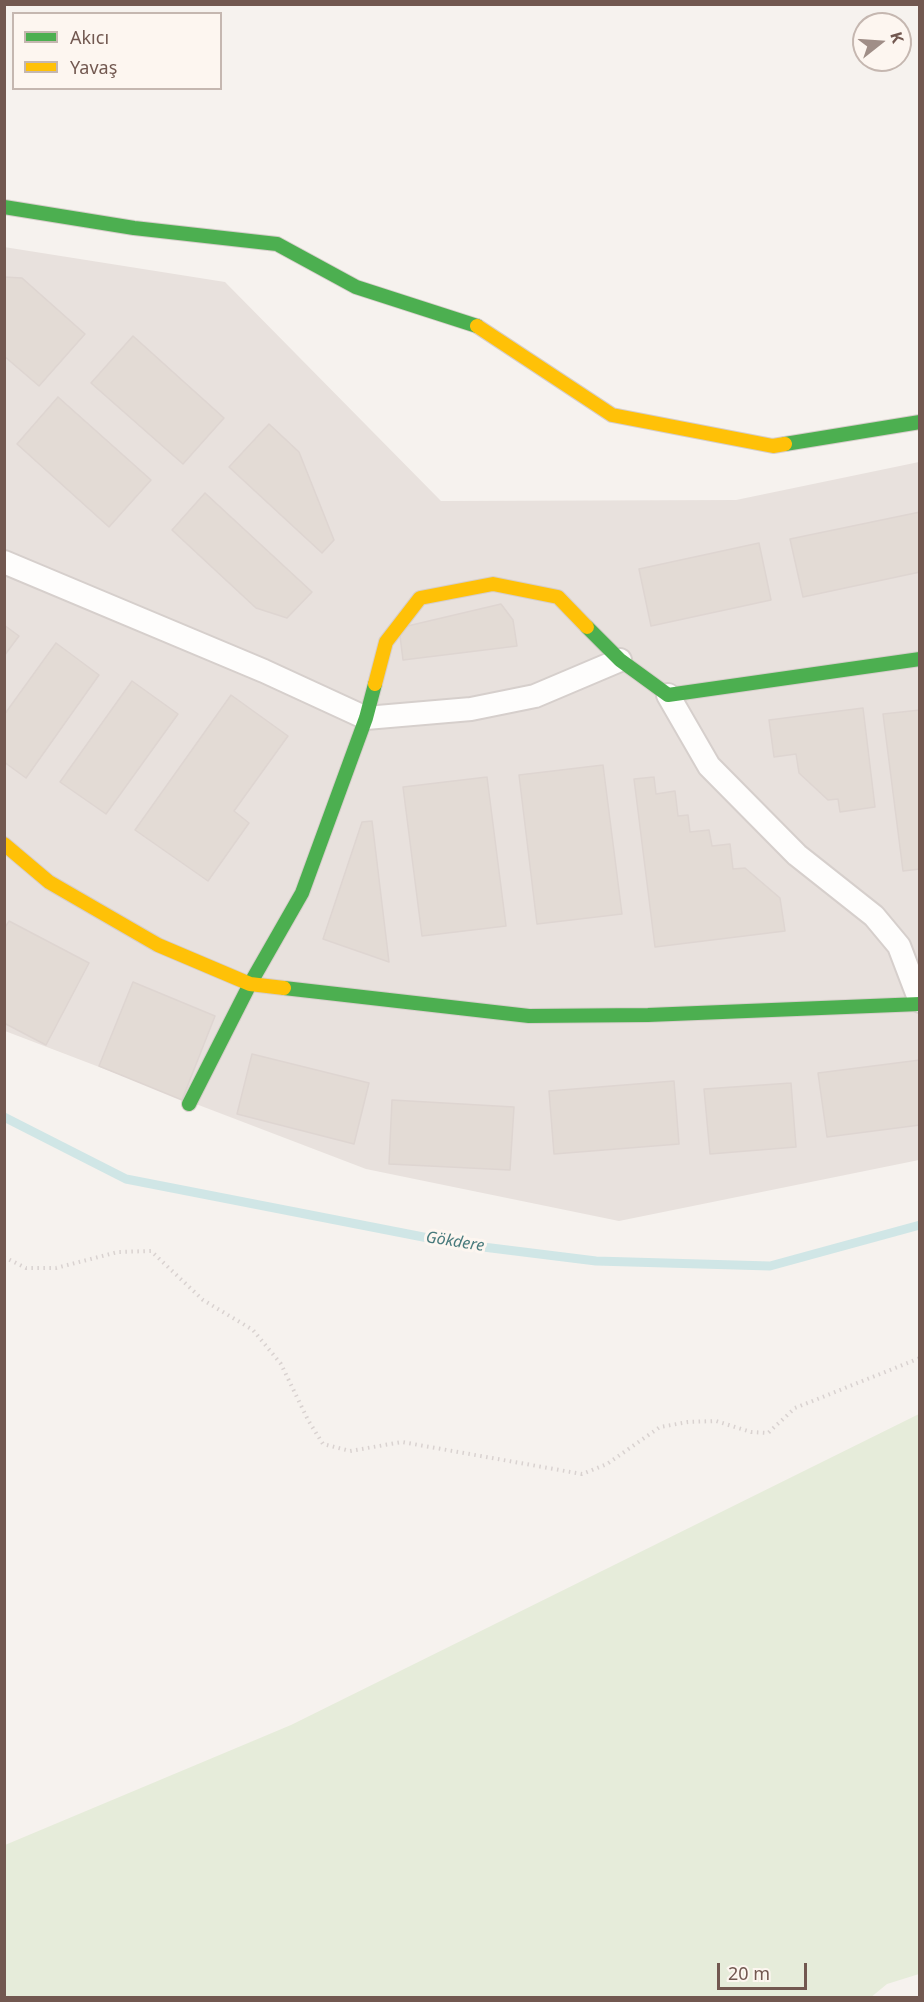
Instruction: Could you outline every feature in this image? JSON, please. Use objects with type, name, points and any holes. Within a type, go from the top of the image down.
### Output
[{"type":"street","points":[[4,207],[134,228],[277,244],[356,287],[476,325],[612,415],[774,446],[920,422]]},
{"type":"street","points":[[4,562],[264,671],[366,718],[471,710],[535,696],[620,660]]},
{"type":"street","points":[[4,844],[49,882],[158,945],[250,984],[530,1016],[648,1015],[920,1003],[899,946],[874,916],[797,855],[709,766],[668,695],[620,660],[558,597],[493,584],[420,598],[386,642],[366,718],[302,893],[250,984],[189,1104]]},
{"type":"street","points":[[668,695],[920,660]]},
{"type":"path","points":[[4,1257],[26,1268],[56,1268],[118,1252],[151,1251],[203,1300],[253,1330],[281,1364],[308,1420],[323,1444],[350,1451],[402,1442],[582,1474],[607,1464],[660,1427],[688,1422],[716,1421],[751,1432],[768,1434],[795,1408],[920,1358]]},
{"type":"shaded area","points":[[4,247],[225,282],[441,501],[736,500],[919,462],[919,1160],[619,1221],[366,1169],[5,1031]]},
{"type":"green space","points":[[919,1414],[919,1974],[887,1984],[870,1998],[5,1997],[5,1845],[291,1725]]},
{"type":"building","points":[[4,277],[22,278],[85,334],[39,386],[4,356]]},
{"type":"building","points":[[133,336],[224,418],[183,464],[91,383]]},
{"type":"building","points":[[58,397],[151,480],[109,527],[17,444]]},
{"type":"building","points":[[269,424],[299,452],[334,540],[322,553],[229,467]]},
{"type":"building","points":[[205,493],[312,592],[287,618],[256,608],[172,530]]},
{"type":"building","points":[[920,512],[920,572],[803,597],[790,539]]},
{"type":"building","points":[[759,543],[771,600],[651,626],[639,569]]},
{"type":"building","points":[[501,604],[513,620],[517,646],[403,660],[399,628]]},
{"type":"building","points":[[4,625],[19,636],[4,656]]},
{"type":"building","points":[[56,643],[99,675],[26,778],[4,762],[4,715]]},
{"type":"building","points":[[132,681],[178,714],[106,814],[60,782]]},
{"type":"building","points":[[231,695],[288,736],[234,811],[249,823],[208,881],[135,830]]},
{"type":"building","points":[[863,708],[875,807],[840,812],[838,799],[828,800],[799,773],[796,754],[774,757],[769,720]]},
{"type":"building","points":[[920,710],[920,869],[903,871],[883,714]]},
{"type":"building","points":[[603,765],[622,914],[537,924],[519,775]]},
{"type":"building","points":[[487,777],[506,926],[422,936],[403,787]]},
{"type":"building","points":[[654,777],[656,794],[675,791],[678,816],[688,815],[690,832],[709,830],[712,846],[730,844],[733,869],[745,868],[780,898],[785,931],[655,947],[634,779]]},
{"type":"building","points":[[372,821],[389,962],[323,939],[362,822]]},
{"type":"building","points":[[9,921],[89,963],[46,1045],[4,1023],[4,929]]},
{"type":"building","points":[[133,982],[215,1016],[182,1100],[99,1066]]},
{"type":"building","points":[[252,1054],[369,1083],[354,1144],[237,1114]]},
{"type":"building","points":[[920,1060],[920,1125],[827,1137],[818,1073]]},
{"type":"building","points":[[674,1081],[679,1144],[554,1154],[549,1091]]},
{"type":"building","points":[[791,1083],[796,1147],[710,1154],[704,1089]]},
{"type":"building","points":[[392,1100],[514,1107],[510,1170],[389,1164]]},
{"type":"waterway","name":"Gökdere","points":[[4,1117],[126,1179],[459,1244],[596,1261],[770,1266],[920,1225]]},
{"type":"traffic: fast","points":[[4,207],[134,228],[277,244],[356,287],[477,326]]},
{"type":"traffic: fast","points":[[785,444],[920,422]]},
{"type":"traffic: fast","points":[[587,627],[620,660],[668,695],[920,659]]},
{"type":"traffic: fast","points":[[189,1104],[250,984],[302,893],[366,718],[375,684]]},
{"type":"traffic: fast","points":[[284,988],[529,1016],[648,1015],[920,1004]]},
{"type":"traffic: slow","points":[[477,326],[612,415],[773,446],[785,444]]},
{"type":"traffic: slow","points":[[375,684],[386,642],[420,598],[493,584],[558,597],[587,627]]},
{"type":"traffic: slow","points":[[4,844],[49,882],[158,945],[250,984],[284,988]]}]
